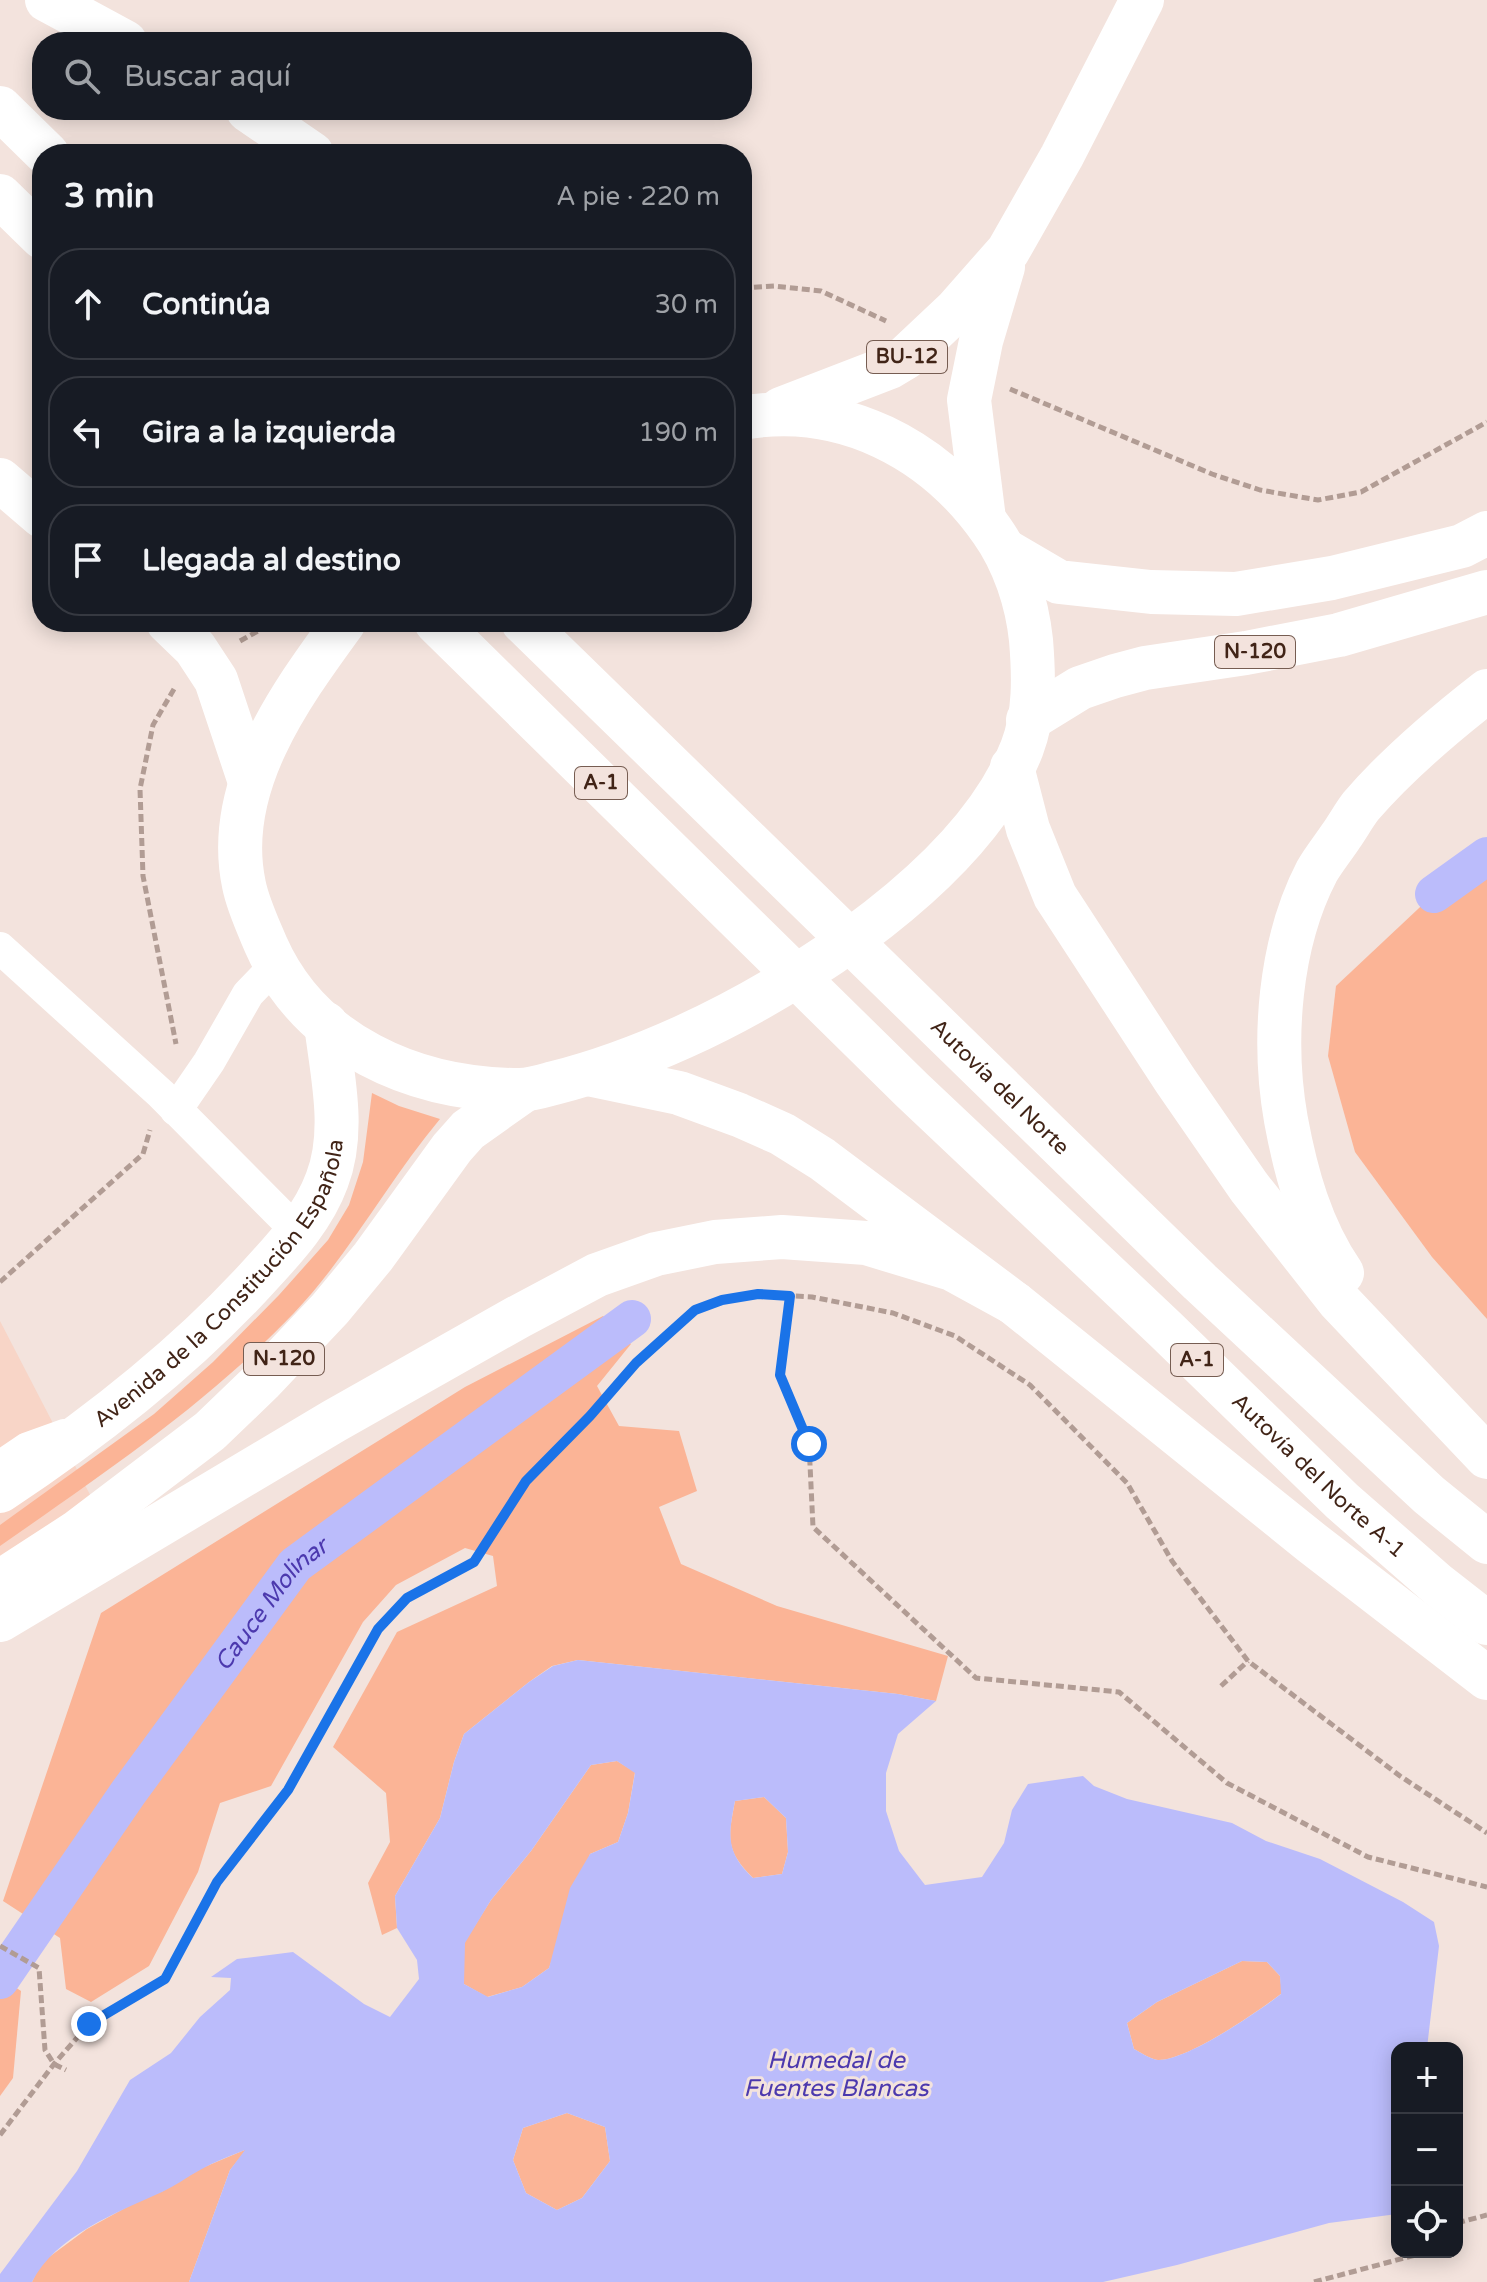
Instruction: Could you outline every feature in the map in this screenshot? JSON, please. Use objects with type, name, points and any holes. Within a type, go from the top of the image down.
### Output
[{"type":"highway","points":[[47,0],[106,32]]},
{"type":"highway","name":"BU-12","points":[[757,415],[890,367],[905,358],[956,310],[1008,251],[1067,146],[1142,0]]},
{"type":"highway","points":[[0,108],[37,144]]},
{"type":"highway","points":[[263,120],[297,144]]},
{"type":"highway","points":[[0,196],[32,227]]},
{"type":"highway","name":"BU-12","points":[[995,535],[969,400],[981,341],[1008,251]]},
{"type":"highway","name":"N-120","points":[[337,632],[292,694],[250,782],[240,828],[244,885],[275,966],[305,1004],[345,1039],[384,1065],[440,1083],[523,1091],[588,1074],[662,1047],[730,1016],[826,956],[896,904],[952,853],[996,800],[1023,746],[1035,683],[1028,616],[995,535],[970,500],[928,464],[879,433],[829,417],[757,415]]},
{"type":"highway","points":[[0,480],[32,507]]},
{"type":"highway","name":"N-120","points":[[995,535],[1059,582],[1151,592],[1236,594],[1332,578],[1462,546],[1487,533]]},
{"type":"highway","name":"N-120","points":[[1028,720],[1080,688],[1115,676],[1145,668],[1339,635],[1487,592]]},
{"type":"highway","points":[[177,632],[205,662],[216,680],[250,782]]},
{"type":"highway","name":"Autovía del Norte","points":[[533,632],[1200,1282],[1429,1495],[1487,1542]]},
{"type":"highway","name":"Autovía del Norte A-1","points":[[451,636],[912,1090],[1342,1501],[1438,1585],[1487,1623]]},
{"type":"highway","points":[[1395,1360],[1329,1253],[1295,1169],[1277,1056],[1281,999],[1291,939],[1317,872],[1360,807],[1440,728],[1487,691]]},
{"type":"highway","points":[[1012,767],[1028,829],[1055,896],[1175,1080],[1249,1187],[1339,1301],[1487,1457]]},
{"type":"highway","name":"Avenida de la Constitución Española","points":[[0,1491],[165,1369],[235,1303],[310,1216],[328,1179],[337,1118],[326,1024]]},
{"type":"highway","points":[[588,1074],[679,1093],[739,1115],[782,1134],[851,1179],[1014,1303],[1312,1543],[1487,1678]]},
{"type":"highway","name":"N-120","points":[[0,1582],[77,1532],[210,1431],[330,1309],[468,1130],[523,1091]]},
{"type":"highway","points":[[0,1620],[334,1421],[505,1324],[597,1275],[656,1254],[715,1242],[782,1237],[866,1243],[952,1269],[1014,1303]]},
{"type":"street","points":[[0,948],[169,1102],[297,1231]]},
{"type":"street","points":[[169,1102],[209,1062],[248,994],[275,966]]},
{"type":"lane","points":[[0,1457],[24,1441],[113,1410]]},
{"type":"path","points":[[752,287],[774,286],[821,291],[894,325]]},
{"type":"path","points":[[999,385],[1212,474],[1260,490],[1318,500],[1361,492],[1487,422]]},
{"type":"path","points":[[0,1282],[143,1154],[169,1102],[177,1042],[143,876],[140,789],[153,725],[180,680],[257,632]]},
{"type":"path","points":[[0,2135],[89,2024],[165,1979],[217,1882],[288,1790],[378,1629],[407,1598],[474,1562],[526,1481],[590,1416],[636,1363],[695,1310],[734,1298],[758,1294],[812,1297],[893,1313],[955,1336],[1030,1385],[1127,1483],[1172,1561],[1248,1661],[1400,1776],[1487,1833]]},
{"type":"path","points":[[790,1296],[780,1375],[809,1444],[813,1527],[976,1678],[1119,1692],[1227,1783],[1368,1857],[1487,1887]]},
{"type":"path","points":[[1221,1686],[1248,1661]]},
{"type":"path","points":[[0,1946],[39,1968],[45,2050],[54,2064],[66,2070]]},
{"type":"path","points":[[1463,2221],[1487,2215]]},
{"type":"path","points":[[1314,2282],[1404,2258]]},
{"type":"shaded area","points":[[1487,856],[1487,1319],[1432,1257],[1355,1152],[1328,1056],[1336,986],[1434,894]]},
{"type":"shaded area","points":[[372,1093],[399,1106],[440,1119],[314,1290],[261,1346],[190,1408],[0,1546],[0,1525],[154,1414],[213,1362],[328,1240],[349,1205],[363,1162]]},
{"type":"shaded area","points":[[603,1316],[631,1344],[597,1386],[619,1426],[679,1431],[697,1491],[659,1507],[681,1564],[777,1606],[948,1656],[936,1701],[898,1694],[578,1660],[552,1666],[464,1734],[440,1818],[395,1896],[397,1928],[382,1935],[368,1883],[390,1842],[386,1793],[333,1747],[397,1632],[497,1586],[493,1556],[465,1548],[396,1585],[363,1622],[271,1786],[220,1803],[198,1872],[149,1966],[91,2002],[66,1989],[60,1938],[3,1901],[101,1613],[465,1387]]},
{"type":"shaded area","points":[[0,1321],[127,1566],[0,1642]]},
{"type":"shaded area","points":[[617,1761],[635,1772],[628,1813],[618,1842],[590,1854],[549,1968],[522,1987],[487,1997],[464,1984],[464,1943],[491,1900],[531,1851],[591,1765]]},
{"type":"shaded area","points":[[764,1797],[786,1818],[788,1852],[782,1874],[753,1878],[733,1851],[731,1825],[735,1801]]},
{"type":"shaded area","points":[[1242,1961],[1267,1962],[1280,1976],[1282,1993],[1240,2023],[1186,2053],[1158,2060],[1134,2049],[1127,2023],[1157,2002]]},
{"type":"shaded area","points":[[0,1977],[21,1991],[13,2078],[0,2096]]},
{"type":"shaded area","points":[[567,2113],[605,2127],[610,2161],[582,2198],[557,2210],[526,2193],[513,2160],[523,2128]]},
{"type":"shaded area","points":[[247,2149],[230,2170],[189,2282],[32,2282],[41,2263],[87,2229],[202,2168]]},
{"type":"water","name":"Humedal de Fuentes Blancas","points":[[578,1660],[898,1694],[936,1701],[898,1734],[886,1773],[886,1811],[899,1851],[925,1885],[982,1877],[1004,1843],[1012,1810],[1028,1784],[1083,1776],[1094,1786],[1127,1799],[1232,1823],[1266,1841],[1320,1859],[1403,1902],[1434,1922],[1439,1946],[1428,2042],[1391,2042],[1391,2215],[1329,2223],[1103,2282],[189,2282],[230,2170],[245,2150],[211,2164],[167,2190],[89,2227],[56,2251],[32,2282],[0,2282],[0,2274],[77,2171],[130,2080],[171,2053],[200,2017],[230,1990],[231,1978],[211,1977],[237,1959],[293,1952],[364,2004],[390,2017],[419,1979],[417,1960],[397,1928],[395,1896],[440,1818],[464,1734],[553,1666]],"holes":[[[617,1761],[635,1773],[628,1813],[618,1842],[590,1854],[570,1888],[549,1968],[522,1987],[488,1997],[464,1984],[465,1943],[491,1900],[531,1851],[591,1765]],[[764,1797],[786,1818],[788,1852],[782,1874],[753,1878],[734,1852],[731,1825],[735,1801]],[[1242,1961],[1267,1962],[1280,1976],[1281,1994],[1186,2053],[1158,2060],[1134,2049],[1127,2023],[1157,2002]],[[567,2113],[605,2127],[610,2161],[582,2198],[557,2210],[526,2193],[513,2160],[523,2128]]]},
{"type":"waterway","name":"Cauce Molinar","points":[[1434,894],[1487,856]]},
{"type":"waterway","name":"Cauce Molinar","points":[[0,1980],[128,1793],[295,1565],[632,1319]]},
{"type":"route","points":[[89,2024],[165,1979],[217,1882],[288,1790],[378,1629],[407,1598],[474,1562],[526,1481],[590,1416],[636,1363],[695,1310],[722,1300],[758,1294],[790,1296],[780,1375],[809,1444]]}]
